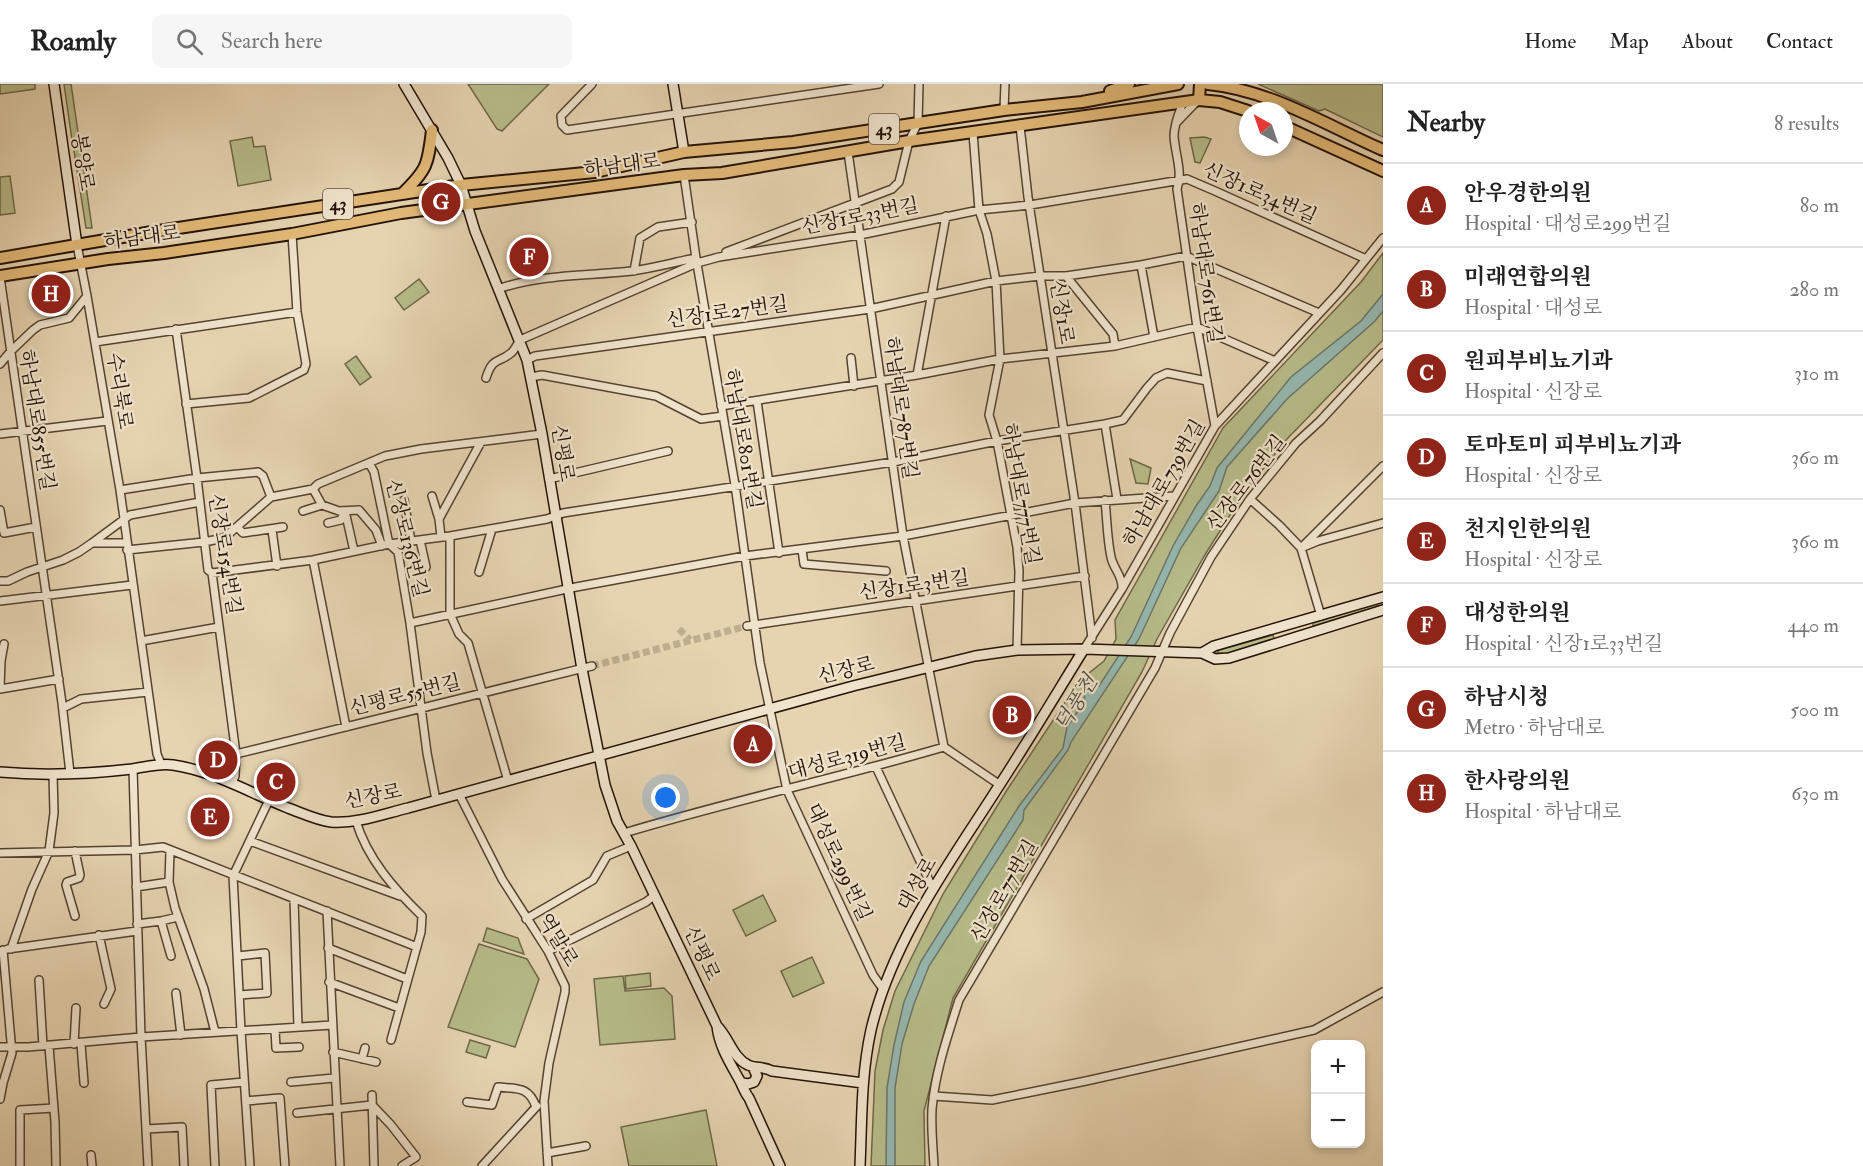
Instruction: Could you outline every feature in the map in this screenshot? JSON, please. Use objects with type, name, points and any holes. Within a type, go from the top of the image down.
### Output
[{"type":"main road","points":[[1082,102],[1128,84]]},
{"type":"main road","name":"하남대로","points":[[0,258],[461,185],[594,172],[684,152],[793,142],[1004,110],[1082,102],[1178,84]]},
{"type":"main road","points":[[1183,102],[1184,84]]},
{"type":"main road","points":[[1199,100],[1200,84]]},
{"type":"main road","points":[[1208,84],[1252,88],[1383,150]]},
{"type":"main road","points":[[1233,105],[1228,98],[1231,92],[1247,95],[1252,88]]},
{"type":"main road","name":"하남대로","points":[[0,277],[81,263],[164,254],[292,234],[390,215],[684,175],[722,173],[909,141],[1183,102],[1199,100],[1239,107]]},
{"type":"main road","points":[[402,194],[425,169],[432,130]]},
{"type":"main road","points":[[1293,130],[1383,171]]},
{"type":"street","name":"봉양로","points":[[54,84],[77,245]]},
{"type":"street","name":"신평로","points":[[404,84],[461,185],[498,289],[527,360],[542,434],[582,669],[608,798],[617,821],[717,1026],[725,1034],[734,1052],[750,1066]]},
{"type":"street","points":[[592,84],[561,116],[562,125],[567,130],[879,84]]},
{"type":"street","points":[[673,84],[684,152]]},
{"type":"street","points":[[719,257],[726,252],[892,189],[898,182],[909,141],[918,123],[919,84]]},
{"type":"street","points":[[1004,110],[1005,84]]},
{"type":"street","points":[[1175,124],[1199,100]]},
{"type":"street","name":"하남대로761번길","points":[[1183,102],[1175,124],[1174,137],[1181,180],[1177,189],[1197,327],[1215,426]]},
{"type":"street","name":"신장1로","points":[[1020,126],[1040,276],[1075,502],[1092,638]]},
{"type":"street","name":"하남대로777번길","points":[[973,133],[979,210],[987,234],[996,281],[1000,359],[989,415],[998,441],[1017,547],[1019,586],[1017,650]]},
{"type":"street","name":"하남대로787번길","points":[[848,152],[903,536],[944,747]]},
{"type":"street","name":"하남대로801번길","points":[[684,175],[696,260],[735,485],[745,556],[751,625],[770,708]]},
{"type":"street","name":"신장1로34번길","points":[[1030,205],[1187,179],[1366,259]]},
{"type":"street","name":"신장1로33번길","points":[[498,289],[508,285],[560,277],[634,270],[860,235],[979,210],[1030,205]]},
{"type":"street","points":[[917,375],[946,216]]},
{"type":"street","points":[[634,270],[640,238],[658,227],[692,222]]},
{"type":"street","points":[[186,404],[249,398],[304,370],[306,364],[297,312],[292,234]]},
{"type":"street","name":"하남대로739번길","points":[[1084,650],[1122,589],[1215,426],[1341,290],[1383,238]]},
{"type":"street","name":"수리북로","points":[[77,245],[120,490],[126,546],[157,754],[161,764]]},
{"type":"street","points":[[1186,256],[1319,313]]},
{"type":"street","name":"신장1로27번길","points":[[527,360],[535,356],[708,330],[870,309],[996,281],[1040,276],[1066,276],[1186,256]]},
{"type":"street","points":[[486,378],[489,368],[497,359],[509,355],[520,340],[696,260]]},
{"type":"street","points":[[1142,265],[1154,338]]},
{"type":"street","points":[[1066,276],[1113,334],[1115,346]]},
{"type":"street","name":"하남대로855번길","points":[[0,277],[59,679],[70,773]]},
{"type":"street","points":[[0,364],[40,325],[69,318],[87,296]]},
{"type":"street","points":[[95,342],[297,312]]},
{"type":"street","points":[[721,406],[854,386],[1000,359],[1115,346],[1197,327],[1275,361]]},
{"type":"street","name":"신장로154번길","points":[[176,329],[204,542],[208,570],[212,573],[236,754],[235,776],[232,783]]},
{"type":"street","name":"신장로76번길","points":[[1158,652],[1211,557],[1250,499],[1296,443],[1320,421],[1383,353]]},
{"type":"street","points":[[851,358],[854,386]]},
{"type":"street","points":[[212,573],[313,560],[385,545],[492,529],[555,517],[563,513],[893,462],[998,441],[1105,424],[1123,420],[1156,378],[1167,373],[1207,381]]},
{"type":"street","points":[[531,377],[542,375],[657,396],[701,419],[723,416]]},
{"type":"street","points":[[757,401],[779,553]]},
{"type":"street","points":[[0,434],[107,421]]},
{"type":"street","points":[[1105,424],[1117,499]]},
{"type":"street","points":[[92,543],[126,546],[204,542],[224,538],[272,497],[313,489],[318,484],[385,456],[421,449],[542,434]]},
{"type":"street","points":[[439,519],[481,442]]},
{"type":"street","points":[[549,478],[668,451]]},
{"type":"street","name":"신장로136번길","points":[[369,463],[374,471],[385,545],[398,552],[436,800]]},
{"type":"street","points":[[1301,548],[1383,466]]},
{"type":"street","points":[[120,490],[197,478],[258,472],[263,476],[272,497]]},
{"type":"street","points":[[313,489],[322,505]]},
{"type":"street","points":[[432,496],[439,519],[441,537]]},
{"type":"street","points":[[410,623],[568,588],[745,556],[903,536],[1075,502],[1174,496]]},
{"type":"street","points":[[1250,499],[1280,525],[1301,548],[1321,616]]},
{"type":"street","points":[[404,500],[411,541]]},
{"type":"street","points":[[1105,500],[1111,556],[1113,566],[1122,580],[1122,589]]},
{"type":"street","points":[[0,581],[8,581],[79,552],[130,515],[200,502]]},
{"type":"street","points":[[303,511],[322,505],[345,512],[359,510],[366,516],[385,545]]},
{"type":"street","points":[[0,510],[4,534],[36,527]]},
{"type":"street","points":[[328,523],[341,520],[345,512]]},
{"type":"street","points":[[345,512],[354,551]]},
{"type":"street","points":[[1301,548],[1318,541],[1383,524]]},
{"type":"street","points":[[237,527],[243,533],[283,528]]},
{"type":"street","points":[[479,572],[492,529]]},
{"type":"street","points":[[272,530],[277,566]]},
{"type":"street","points":[[450,536],[450,614],[459,634],[468,643],[508,781]]},
{"type":"street","points":[[420,540],[426,567]]},
{"type":"street","points":[[801,550],[804,564],[886,571]]},
{"type":"street","points":[[313,560],[346,727]]},
{"type":"street","name":"신장1로3번길","points":[[751,625],[1085,576]]},
{"type":"street","points":[[0,601],[132,585]]},
{"type":"street","name":"신장로","points":[[1202,653],[1214,646],[1383,597]]},
{"type":"street","name":"신장로","points":[[0,772],[27,775],[53,774],[133,769],[161,764],[196,769],[322,820],[356,820],[508,781],[770,708],[975,656],[1017,650],[1084,650],[1202,653],[1215,659],[1229,658],[1383,610]]},
{"type":"street","points":[[1304,621],[1308,633]]},
{"type":"street","points":[[141,641],[219,627]]},
{"type":"street","points":[[4,644],[0,689],[59,679]]},
{"type":"street","name":"대성로","points":[[860,1166],[863,1083],[871,1030],[883,989],[933,889],[1084,650]]},
{"type":"street","name":"신장로77번길","points":[[934,1166],[932,1113],[934,1096],[945,1042],[959,1000],[1149,678],[1158,652]]},
{"type":"street","points":[[582,669],[592,666]]},
{"type":"street","name":"신평로55번길","points":[[236,754],[582,669]]},
{"type":"street","points":[[63,708],[81,699],[148,692]]},
{"type":"street","name":"대성로299번길","points":[[770,708],[787,790],[873,975],[883,989]]},
{"type":"street","points":[[944,747],[1000,785]]},
{"type":"street","name":"대성로319번길","points":[[624,833],[657,822],[876,767],[944,747]]},
{"type":"street","points":[[876,767],[933,889]]},
{"type":"street","points":[[133,769],[141,1037],[148,1166]]},
{"type":"street","points":[[11,949],[32,889],[50,851],[54,813],[53,774]]},
{"type":"street","name":"역말로","points":[[459,794],[483,845],[526,919],[548,951],[565,986],[549,1063],[544,1101],[548,1166]]},
{"type":"street","points":[[250,1166],[233,876],[269,800]]},
{"type":"street","points":[[356,820],[364,844],[400,896],[422,916],[417,947],[391,1040]]},
{"type":"street","points":[[250,841],[400,896]]},
{"type":"street","points":[[526,919],[593,880],[607,856],[631,846]]},
{"type":"street","points":[[0,864],[1,853],[135,850],[157,847],[417,947]]},
{"type":"street","points":[[75,851],[80,875],[79,878],[67,882],[66,885],[75,916]]},
{"type":"street","points":[[170,851],[169,882],[178,917],[204,989],[215,1032]]},
{"type":"street","points":[[136,886],[169,882]]},
{"type":"street","points":[[548,951],[646,902],[655,895]]},
{"type":"street","points":[[294,899],[298,1027]]},
{"type":"street","points":[[327,911],[340,1166]]},
{"type":"street","points":[[0,1100],[1,1083],[12,1053],[1,950],[99,936],[178,917]]},
{"type":"street","points":[[161,921],[171,956]]},
{"type":"street","points":[[99,936],[111,989],[104,1004]]},
{"type":"street","points":[[328,948],[407,979]]},
{"type":"street","points":[[238,956],[265,953],[267,993],[239,995]]},
{"type":"street","points":[[39,980],[54,1108],[56,1166]]},
{"type":"street","points":[[329,982],[399,1008]]},
{"type":"street","points":[[934,1096],[992,1100],[1314,1030],[1383,992]]},
{"type":"street","points":[[176,993],[181,1035]]},
{"type":"street","points":[[76,1008],[78,1044],[84,1083]]},
{"type":"street","points":[[0,1047],[78,1044],[141,1037],[332,1025]]},
{"type":"street","name":"신평로","points":[[717,1026],[718,1039],[749,1098],[780,1166]]},
{"type":"street","points":[[275,1029],[276,1048],[298,1047]]},
{"type":"street","points":[[362,1059],[365,1048]]},
{"type":"street","points":[[333,1052],[376,1062]]},
{"type":"street","points":[[749,1098],[757,1072],[750,1066]]},
{"type":"street","points":[[772,1071],[748,1084],[740,1080],[741,1068],[765,1066],[772,1071],[863,1083]]},
{"type":"street","points":[[291,1082],[334,1078]]},
{"type":"street","points":[[215,1166],[211,1085],[244,1082]]},
{"type":"street","points":[[467,1102],[492,1106],[498,1087],[526,1091],[532,1096],[536,1107]]},
{"type":"street","points":[[372,1095],[374,1166]]},
{"type":"street","points":[[246,1101],[280,1098],[285,1166]]},
{"type":"street","points":[[482,1166],[544,1101]]},
{"type":"street","points":[[297,1113],[372,1105]]},
{"type":"street","points":[[372,1105],[416,1157],[402,1166]]},
{"type":"street","points":[[20,1166],[20,1110],[54,1108]]},
{"type":"street","points":[[146,1129],[182,1127],[184,1166]]},
{"type":"street","points":[[547,1152],[586,1146]]},
{"type":"street","points":[[91,1155],[92,1166]]},
{"type":"green space","points":[[0,84],[35,84],[35,89],[0,94]]},
{"type":"green space","points":[[64,84],[71,84],[79,139],[72,140]]},
{"type":"green space","points":[[468,84],[549,84],[502,131],[497,129]]},
{"type":"green space","points":[[1258,84],[1383,84],[1383,137],[1325,109],[1319,111]]},
{"type":"green space","points":[[252,137],[254,147],[265,146],[271,180],[238,186],[230,141]]},
{"type":"green space","points":[[1190,138],[1211,139],[1200,163],[1195,162]]},
{"type":"green space","points":[[73,144],[80,144],[92,228],[86,228]]},
{"type":"green space","points":[[10,176],[15,213],[0,215],[0,177]]},
{"type":"green space","points":[[1383,253],[1383,340],[1287,439],[1244,493],[1206,553],[1157,639],[1142,672],[953,998],[924,1111],[925,1166],[871,1166],[875,1071],[883,1030],[895,991],[943,894],[1007,790],[1079,681],[1104,661],[1116,639],[1115,620],[1223,428],[1361,282]]},
{"type":"green space","points":[[419,279],[429,292],[404,310],[395,298]]},
{"type":"green space","points":[[356,356],[371,377],[360,385],[345,364]]},
{"type":"green space","points":[[1130,459],[1151,468],[1148,484],[1136,483]]},
{"type":"green space","points":[[1377,603],[1377,607],[1313,626],[1313,623]]},
{"type":"green space","points":[[1273,635],[1274,639],[1226,654],[1217,653],[1219,650]]},
{"type":"green space","points":[[763,895],[776,921],[746,936],[733,910]]},
{"type":"green space","points":[[487,928],[518,938],[524,954],[483,941]]},
{"type":"green space","points":[[479,944],[527,959],[539,979],[515,1047],[448,1027]]},
{"type":"green space","points":[[812,957],[824,983],[793,997],[781,971]]},
{"type":"green space","points":[[650,973],[651,986],[626,989],[625,976]]},
{"type":"green space","points":[[623,976],[625,991],[664,988],[672,996],[675,1039],[600,1045],[594,979]]},
{"type":"green space","points":[[470,1040],[490,1046],[486,1058],[466,1052]]},
{"type":"green space","points":[[706,1110],[717,1166],[629,1166],[621,1127]]},
{"type":"water","points":[[1383,294],[1383,311],[1375,321],[1287,399],[1227,467],[1219,491],[1181,548],[1139,639],[1068,750],[1024,810],[1023,820],[929,966],[902,1044],[895,1088],[895,1166],[886,1166],[887,1088],[894,1045],[904,1002],[921,961],[1019,806],[1063,748],[1067,727],[1084,702],[1085,693],[1099,686],[1131,637],[1173,546],[1210,486],[1217,468],[1291,377],[1361,321]]},
{"type":"tunnel","points":[[592,666],[747,626]]},
{"type":"tunnel","points":[[679,629],[690,640]]},
{"type":"place","name":"하남시청","points":[[441,202]]},
{"type":"place","name":"대성한의원","points":[[529,257]]},
{"type":"place","name":"한사랑의원","points":[[51,294]]},
{"type":"place","name":"미래연합의원","points":[[1012,715]]},
{"type":"place","name":"안우경한의원","points":[[753,744]]},
{"type":"place","name":"토마토미 피부비뇨기과","points":[[218,760]]},
{"type":"place","name":"원피부비뇨기과","points":[[276,782]]},
{"type":"place","name":"천지인한의원","points":[[210,817]]},
{"type":"water label","name":"덕풍천","points":[[1076,703]]}]
